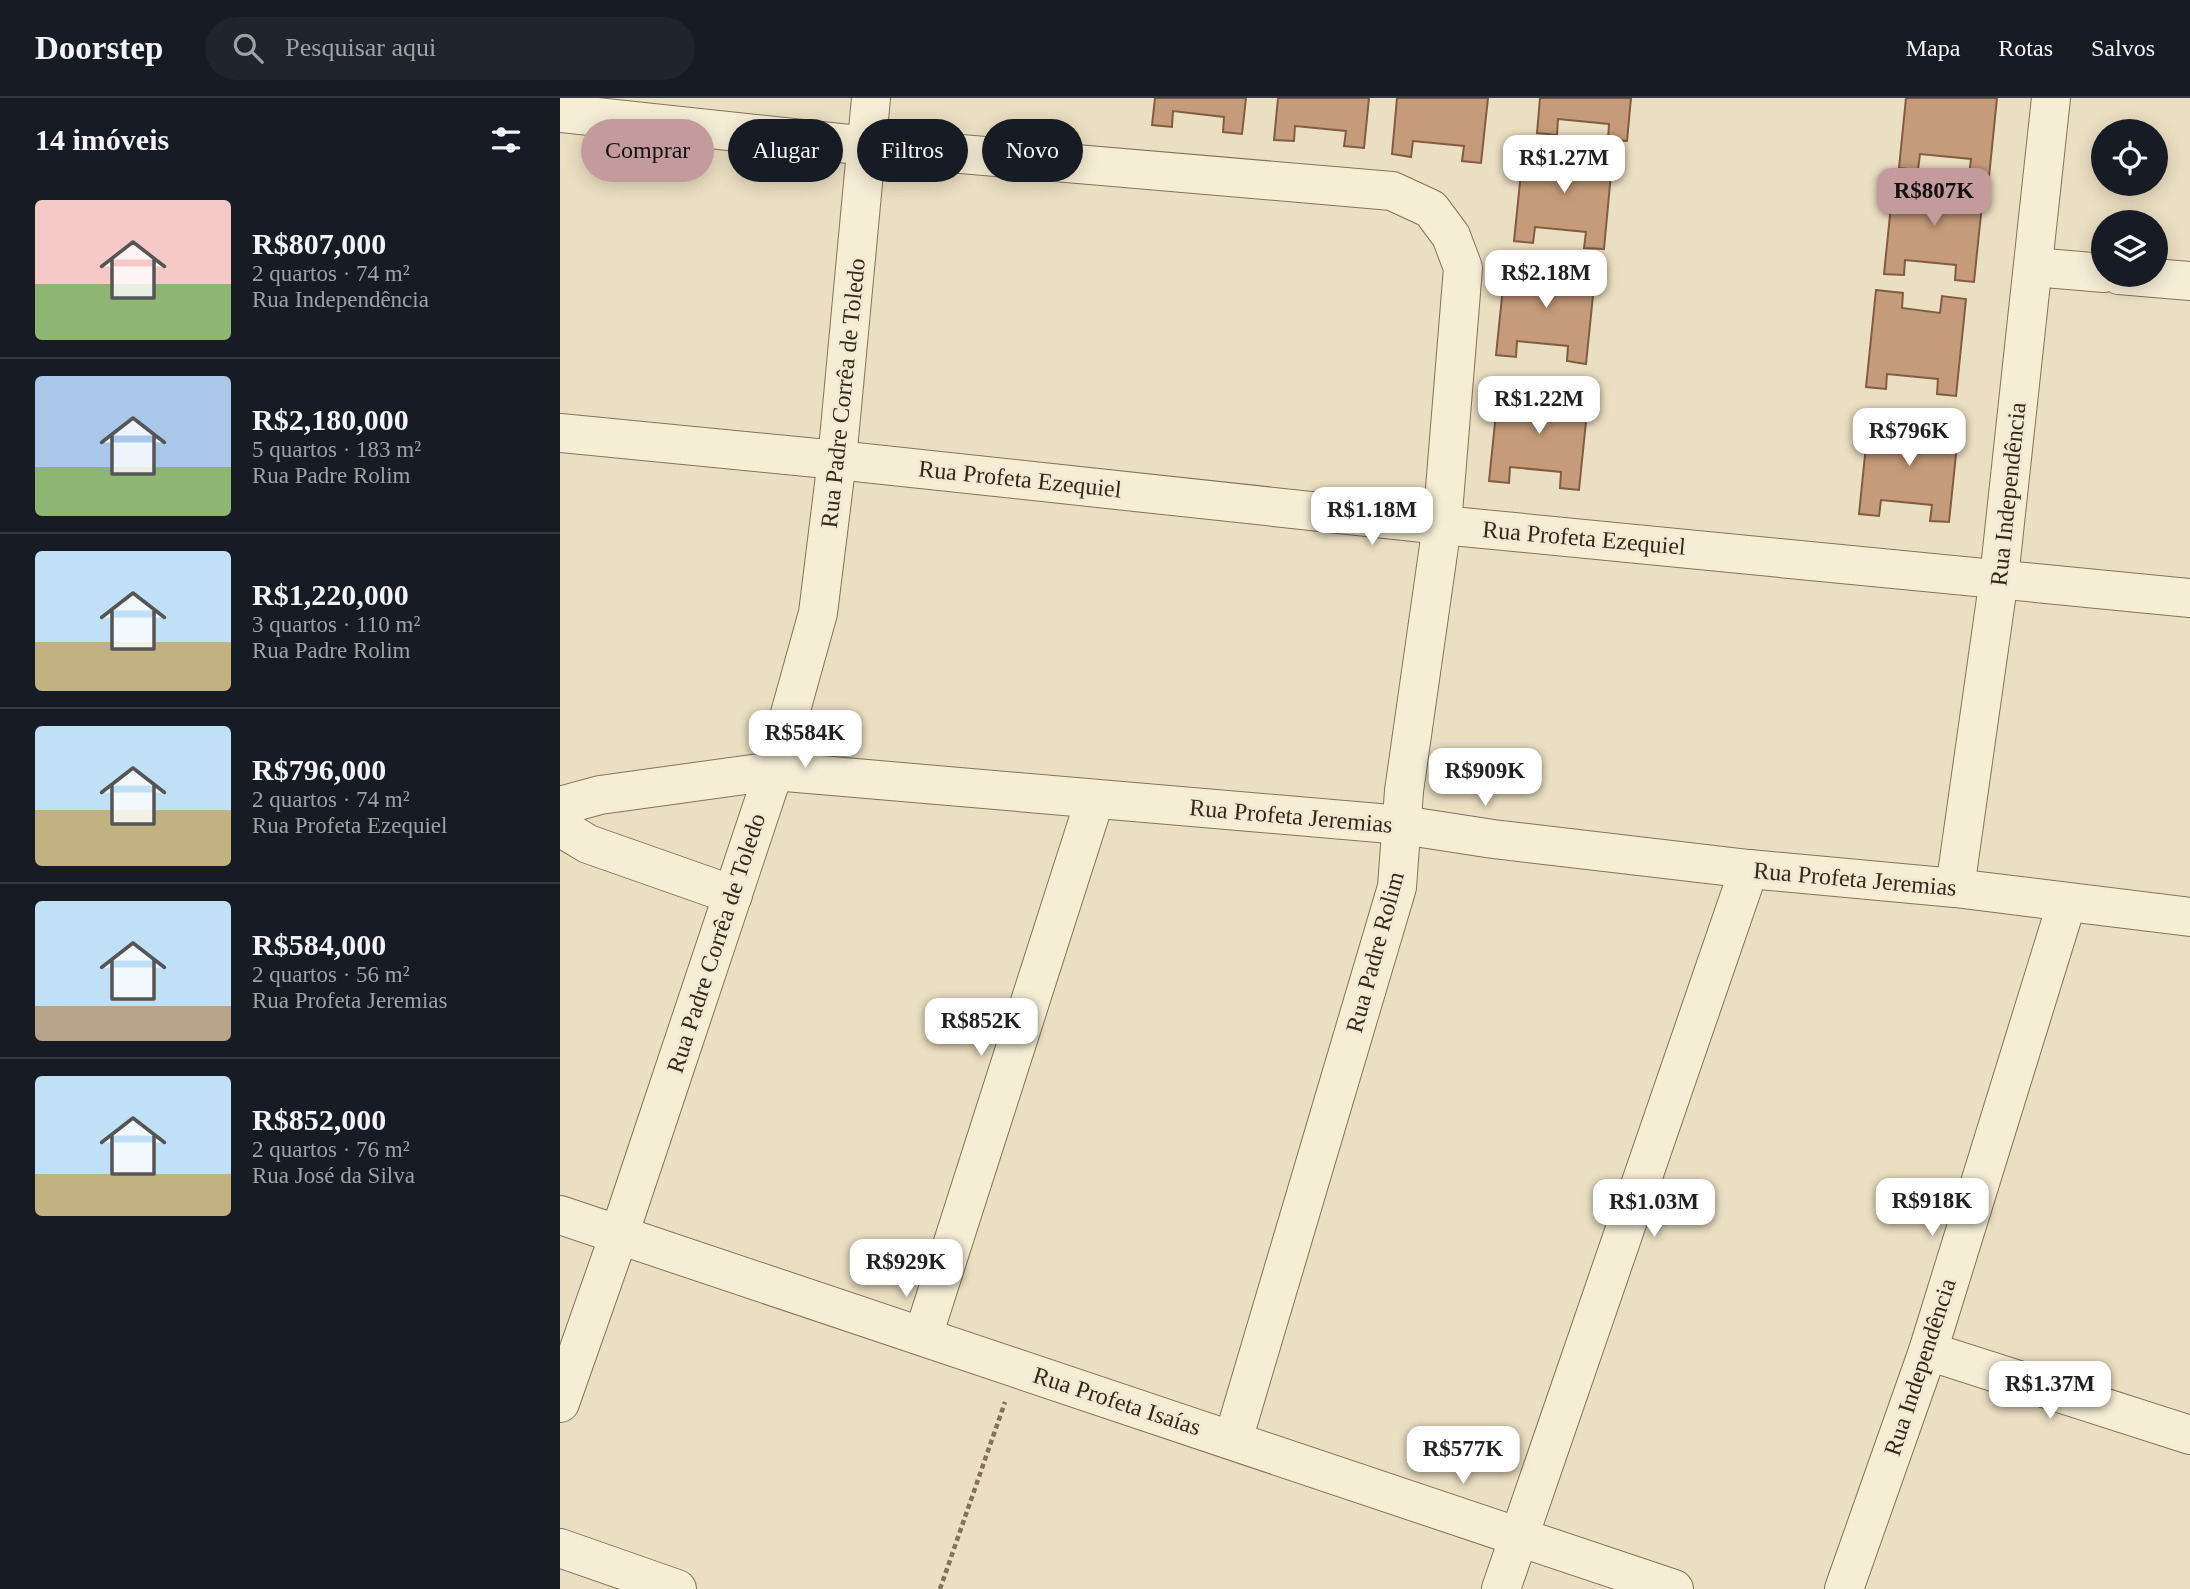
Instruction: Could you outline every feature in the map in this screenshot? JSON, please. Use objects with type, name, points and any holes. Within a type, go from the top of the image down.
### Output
[{"type":"street","name":"Rua Padre Corrêa de Toledo","points":[[870,119],[872,98]]},
{"type":"street","name":"Rua Independência","points":[[1955,888],[1999,578],[2051,98]]},
{"type":"street","points":[[560,113],[857,145]]},
{"type":"street","name":"Rua Padre Rolim","points":[[968,155],[1392,191],[1430,209],[1451,236],[1463,268],[1442,525],[1404,792],[1397,887],[1233,1440]]},
{"type":"street","name":"Rua Padre Corrêa de Toledo","points":[[560,1403],[774,771],[818,613],[837,460],[864,182]]},
{"type":"street","points":[[2032,267],[2091,272]]},
{"type":"street","points":[[2168,279],[2190,281]]},
{"type":"street","name":"Rua Profeta Ezequiel","points":[[560,433],[1442,525],[2190,598]]},
{"type":"street","name":"Rua Profeta Jeremias","points":[[560,806],[600,795],[774,771],[1402,825],[1493,839],[1749,869],[1955,888],[2190,917]]},
{"type":"street","points":[[923,1336],[1096,799]]},
{"type":"street","points":[[560,827],[588,844],[733,895]]},
{"type":"street","points":[[1501,1589],[1749,869]]},
{"type":"street","name":"Rua Independência","points":[[1844,1589],[1928,1351],[2067,902]]},
{"type":"street","name":"Rua Profeta Isaías","points":[[560,1215],[1674,1589]]},
{"type":"street","points":[[1928,1351],[2190,1435]]},
{"type":"street","points":[[560,1548],[677,1589]]},
{"type":"path","points":[[940,1589],[1017,1368]]},
{"type":"building","points":[[1155,98],[1246,98],[1242,134],[1223,132],[1224,117],[1173,111],[1172,127],[1152,125]]},
{"type":"building","points":[[1278,98],[1369,98],[1364,148],[1344,146],[1346,131],[1295,126],[1294,141],[1274,140]]},
{"type":"building","points":[[1397,98],[1488,98],[1481,163],[1462,161],[1464,146],[1413,141],[1411,157],[1392,154]]},
{"type":"building","points":[[1540,98],[1631,98],[1627,141],[1608,140],[1609,124],[1558,119],[1557,135],[1537,133]]},
{"type":"building","points":[[1906,98],[1997,98],[1989,177],[1969,175],[1971,159],[1920,154],[1918,170],[1899,168]]},
{"type":"building","points":[[1524,143],[1551,146],[1549,162],[1588,165],[1589,149],[1613,152],[1604,249],[1584,248],[1586,232],[1535,227],[1533,243],[1514,241]]},
{"type":"building","points":[[1894,176],[1921,179],[1919,195],[1958,198],[1960,182],[1984,185],[1974,282],[1955,280],[1956,265],[1905,260],[1904,275],[1884,274]]},
{"type":"building","points":[[1506,258],[1533,260],[1531,276],[1570,280],[1572,264],[1596,266],[1586,364],[1567,361],[1568,346],[1517,341],[1516,357],[1496,355]]},
{"type":"building","points":[[1876,290],[1903,293],[1902,308],[1940,313],[1942,296],[1966,299],[1956,396],[1937,394],[1938,379],[1887,374],[1886,389],[1866,387]]},
{"type":"building","points":[[1499,384],[1526,387],[1525,402],[1563,406],[1565,390],[1589,392],[1579,490],[1560,488],[1561,472],[1510,467],[1509,483],[1489,481]]},
{"type":"building","points":[[1869,416],[1897,419],[1895,435],[1934,439],[1935,422],[1959,425],[1949,522],[1930,521],[1932,505],[1881,500],[1879,516],[1859,514]]}]
